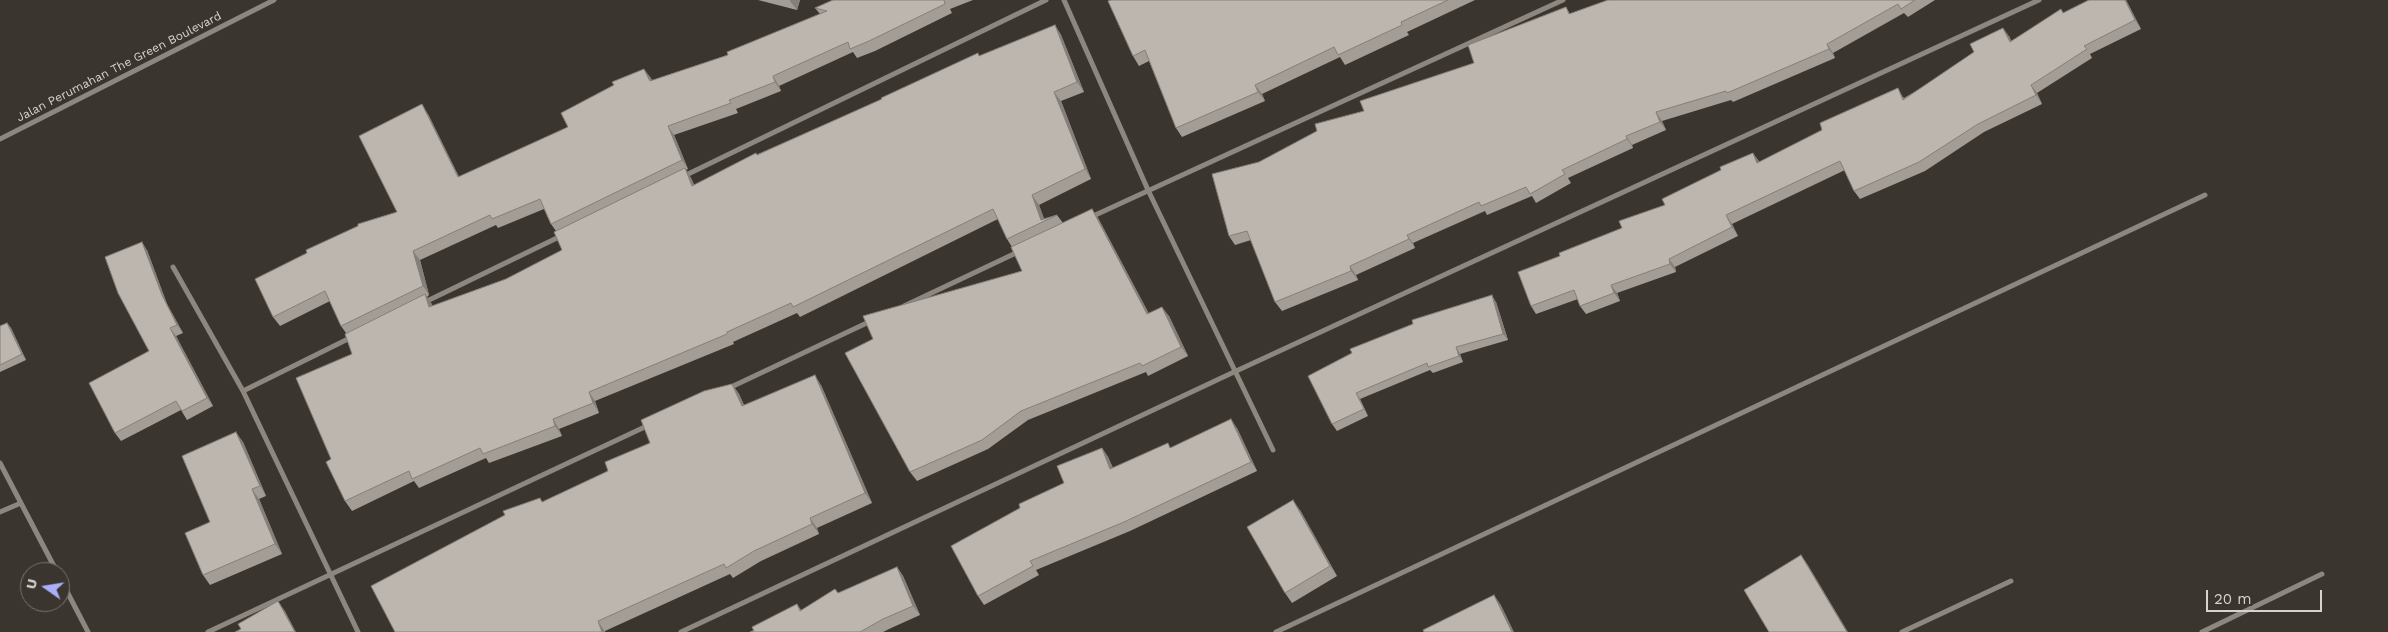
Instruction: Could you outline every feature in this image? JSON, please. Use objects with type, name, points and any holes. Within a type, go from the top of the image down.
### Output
[{"type":"street","name":"Jalan Perumahan The Green Boulevard","points":[[0,139],[274,0]]},
{"type":"street","points":[[680,178],[1046,0]]},
{"type":"street","points":[[1064,0],[1148,190],[1273,450]]},
{"type":"street","points":[[1085,220],[1563,0]]},
{"type":"street","points":[[681,632],[1234,372],[2040,0]]},
{"type":"street","points":[[1276,632],[2205,195]]},
{"type":"street","points":[[421,304],[564,234]]},
{"type":"street","points":[[896,309],[1022,250]]},
{"type":"street","points":[[173,268],[242,391],[358,632]]},
{"type":"street","points":[[726,390],[878,318]]},
{"type":"street","points":[[242,391],[358,334]]},
{"type":"street","points":[[208,632],[654,423]]},
{"type":"street","points":[[0,463],[52,562]]},
{"type":"street","points":[[0,512],[21,503]]},
{"type":"street","points":[[2202,632],[2322,574]]},
{"type":"street","points":[[1902,632],[2011,581]]},
{"type":"street","points":[[70,597],[88,632]]},
{"type":"building","points":[[833,0],[944,0],[945,4],[850,49],[848,42],[773,76],[775,82],[729,100],[731,103],[668,126],[682,160],[551,224],[540,199],[492,219],[490,215],[413,251],[423,286],[341,326],[325,291],[273,317],[255,279],[307,253],[306,250],[358,226],[358,224],[397,212],[359,136],[422,104],[458,177],[568,127],[561,113],[614,85],[612,82],[644,69],[650,81],[728,55],[727,52],[827,11],[815,8]]},
{"type":"building","points":[[1448,0],[1401,22],[1402,25],[1338,55],[1334,47],[1255,85],[1258,92],[1176,128],[1145,50],[1133,56],[1108,1]]},
{"type":"building","points":[[1608,0],[1915,0],[1901,9],[1898,4],[1827,44],[1829,49],[1727,93],[1726,91],[1656,112],[1660,122],[1626,136],[1627,139],[1562,170],[1565,174],[1530,194],[1526,187],[1481,206],[1479,202],[1407,235],[1409,239],[1350,266],[1351,271],[1275,302],[1247,231],[1229,236],[1212,174],[1259,162],[1317,131],[1315,124],[1364,111],[1360,101],[1474,63],[1468,45],[1566,7],[1569,14]]},
{"type":"building","points":[[2089,0],[2125,0],[2135,20],[2084,46],[2087,49],[2031,85],[2036,95],[1978,124],[1919,162],[1854,191],[1840,161],[1726,215],[1732,227],[1669,259],[1670,264],[1611,285],[1614,293],[1580,306],[1574,290],[1531,306],[1518,272],[1560,256],[1559,253],[1622,228],[1619,221],[1665,205],[1662,199],[1721,170],[1720,167],[1753,153],[1757,163],[1822,130],[1820,123],[1898,88],[1903,100],[1974,52],[1970,44],[2003,28],[2010,42],[2061,9],[2063,13]]},
{"type":"building","points":[[1055,25],[1077,82],[1054,92],[1085,169],[1032,195],[1041,220],[1057,215],[1007,239],[993,209],[793,307],[791,303],[727,332],[727,334],[589,392],[593,403],[553,419],[555,426],[483,454],[480,448],[412,479],[409,471],[345,501],[326,462],[331,459],[296,378],[352,354],[345,334],[425,294],[429,307],[506,279],[562,250],[554,232],[685,168],[692,186],[756,153],[757,155],[882,99],[978,53],[979,56]]},
{"type":"building","points":[[1092,209],[1147,314],[1162,307],[1181,347],[1142,366],[1140,363],[1021,411],[982,440],[910,472],[845,353],[873,339],[863,316],[1022,271],[1011,247]]},
{"type":"building","points":[[142,242],[162,295],[177,325],[170,328],[207,398],[182,411],[176,401],[115,433],[89,383],[149,351],[118,293],[105,257]]},
{"type":"building","points":[[1492,295],[1503,334],[1456,347],[1459,356],[1428,367],[1427,363],[1356,393],[1364,409],[1332,424],[1308,376],[1352,353],[1350,349],[1413,324],[1412,320]]},
{"type":"building","points":[[7,323],[22,354],[0,365],[0,326]]},
{"type":"building","points":[[815,375],[865,493],[810,518],[812,524],[754,551],[726,568],[724,564],[598,621],[602,632],[395,632],[371,586],[505,515],[503,511],[540,498],[542,502],[608,471],[605,462],[650,443],[641,420],[704,391],[732,384],[742,406]]},
{"type":"building","points":[[1231,419],[1251,462],[1124,522],[1030,561],[1033,566],[978,596],[951,546],[1020,508],[1019,504],[1064,483],[1057,466],[1102,448],[1110,469],[1168,443],[1170,448]]},
{"type":"building","points":[[236,432],[260,486],[252,489],[275,544],[203,575],[185,533],[210,522],[182,456]]},
{"type":"building","points":[[1293,500],[1330,566],[1285,593],[1247,527]]},
{"type":"building","points":[[1801,555],[1847,632],[1769,632],[1744,590]]},
{"type":"building","points":[[897,567],[913,606],[883,619],[860,632],[750,632],[754,631],[752,627],[797,604],[800,611],[835,589],[838,593]]},
{"type":"building","points":[[1494,595],[1512,632],[1424,632],[1423,630]]},
{"type":"building","points":[[278,601],[295,632],[235,632],[241,629],[238,624]]}]
